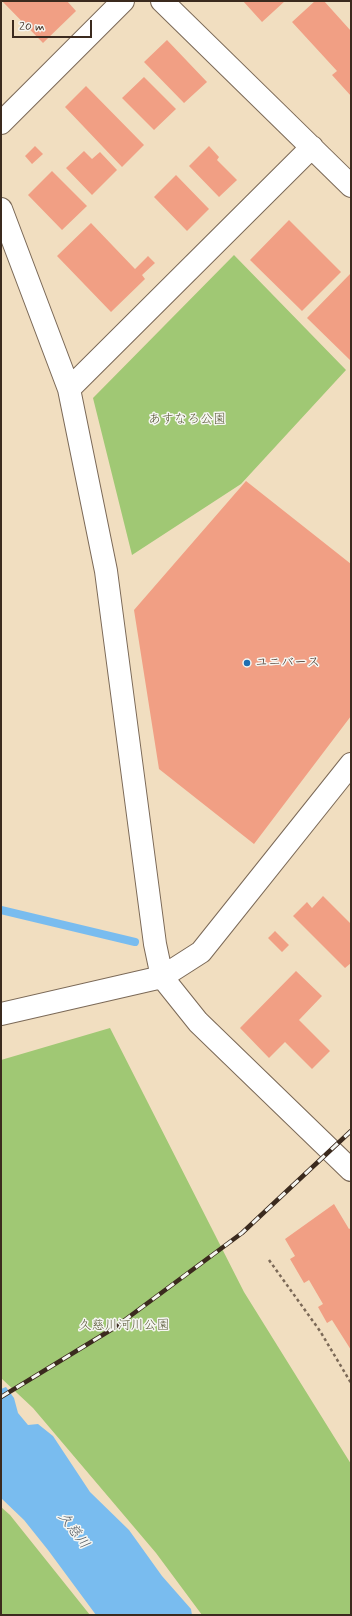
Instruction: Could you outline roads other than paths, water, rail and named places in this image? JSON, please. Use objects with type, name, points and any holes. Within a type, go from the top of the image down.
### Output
[{"type":"street","points":[[1,123],[123,1]]},
{"type":"street","points":[[162,1],[351,186]]},
{"type":"street","points":[[69,389],[312,147]]},
{"type":"street","points":[[1,209],[69,389],[106,571],[155,944],[162,977],[198,1022],[351,1170]]},
{"type":"street","points":[[1,1014],[162,977],[201,952],[351,764]]},
{"type":"water","name":"久慈川","points":[[6,1387],[14,1398],[18,1413],[28,1425],[38,1424],[53,1436],[90,1492],[129,1530],[162,1576],[191,1609],[192,1615],[96,1615],[24,1520],[1,1498],[1,1389]]},
{"type":"waterway","points":[[1,910],[135,942]]},
{"type":"railway","points":[[1,1397],[114,1328],[242,1233],[351,1131]]},
{"type":"place","name":"ユニバース","points":[[247,663]]},
{"type":"park label","name":"あすなろ公園","points":[[187,420]]},
{"type":"park label","name":"久慈川河川公園","points":[[124,1326]]}]
